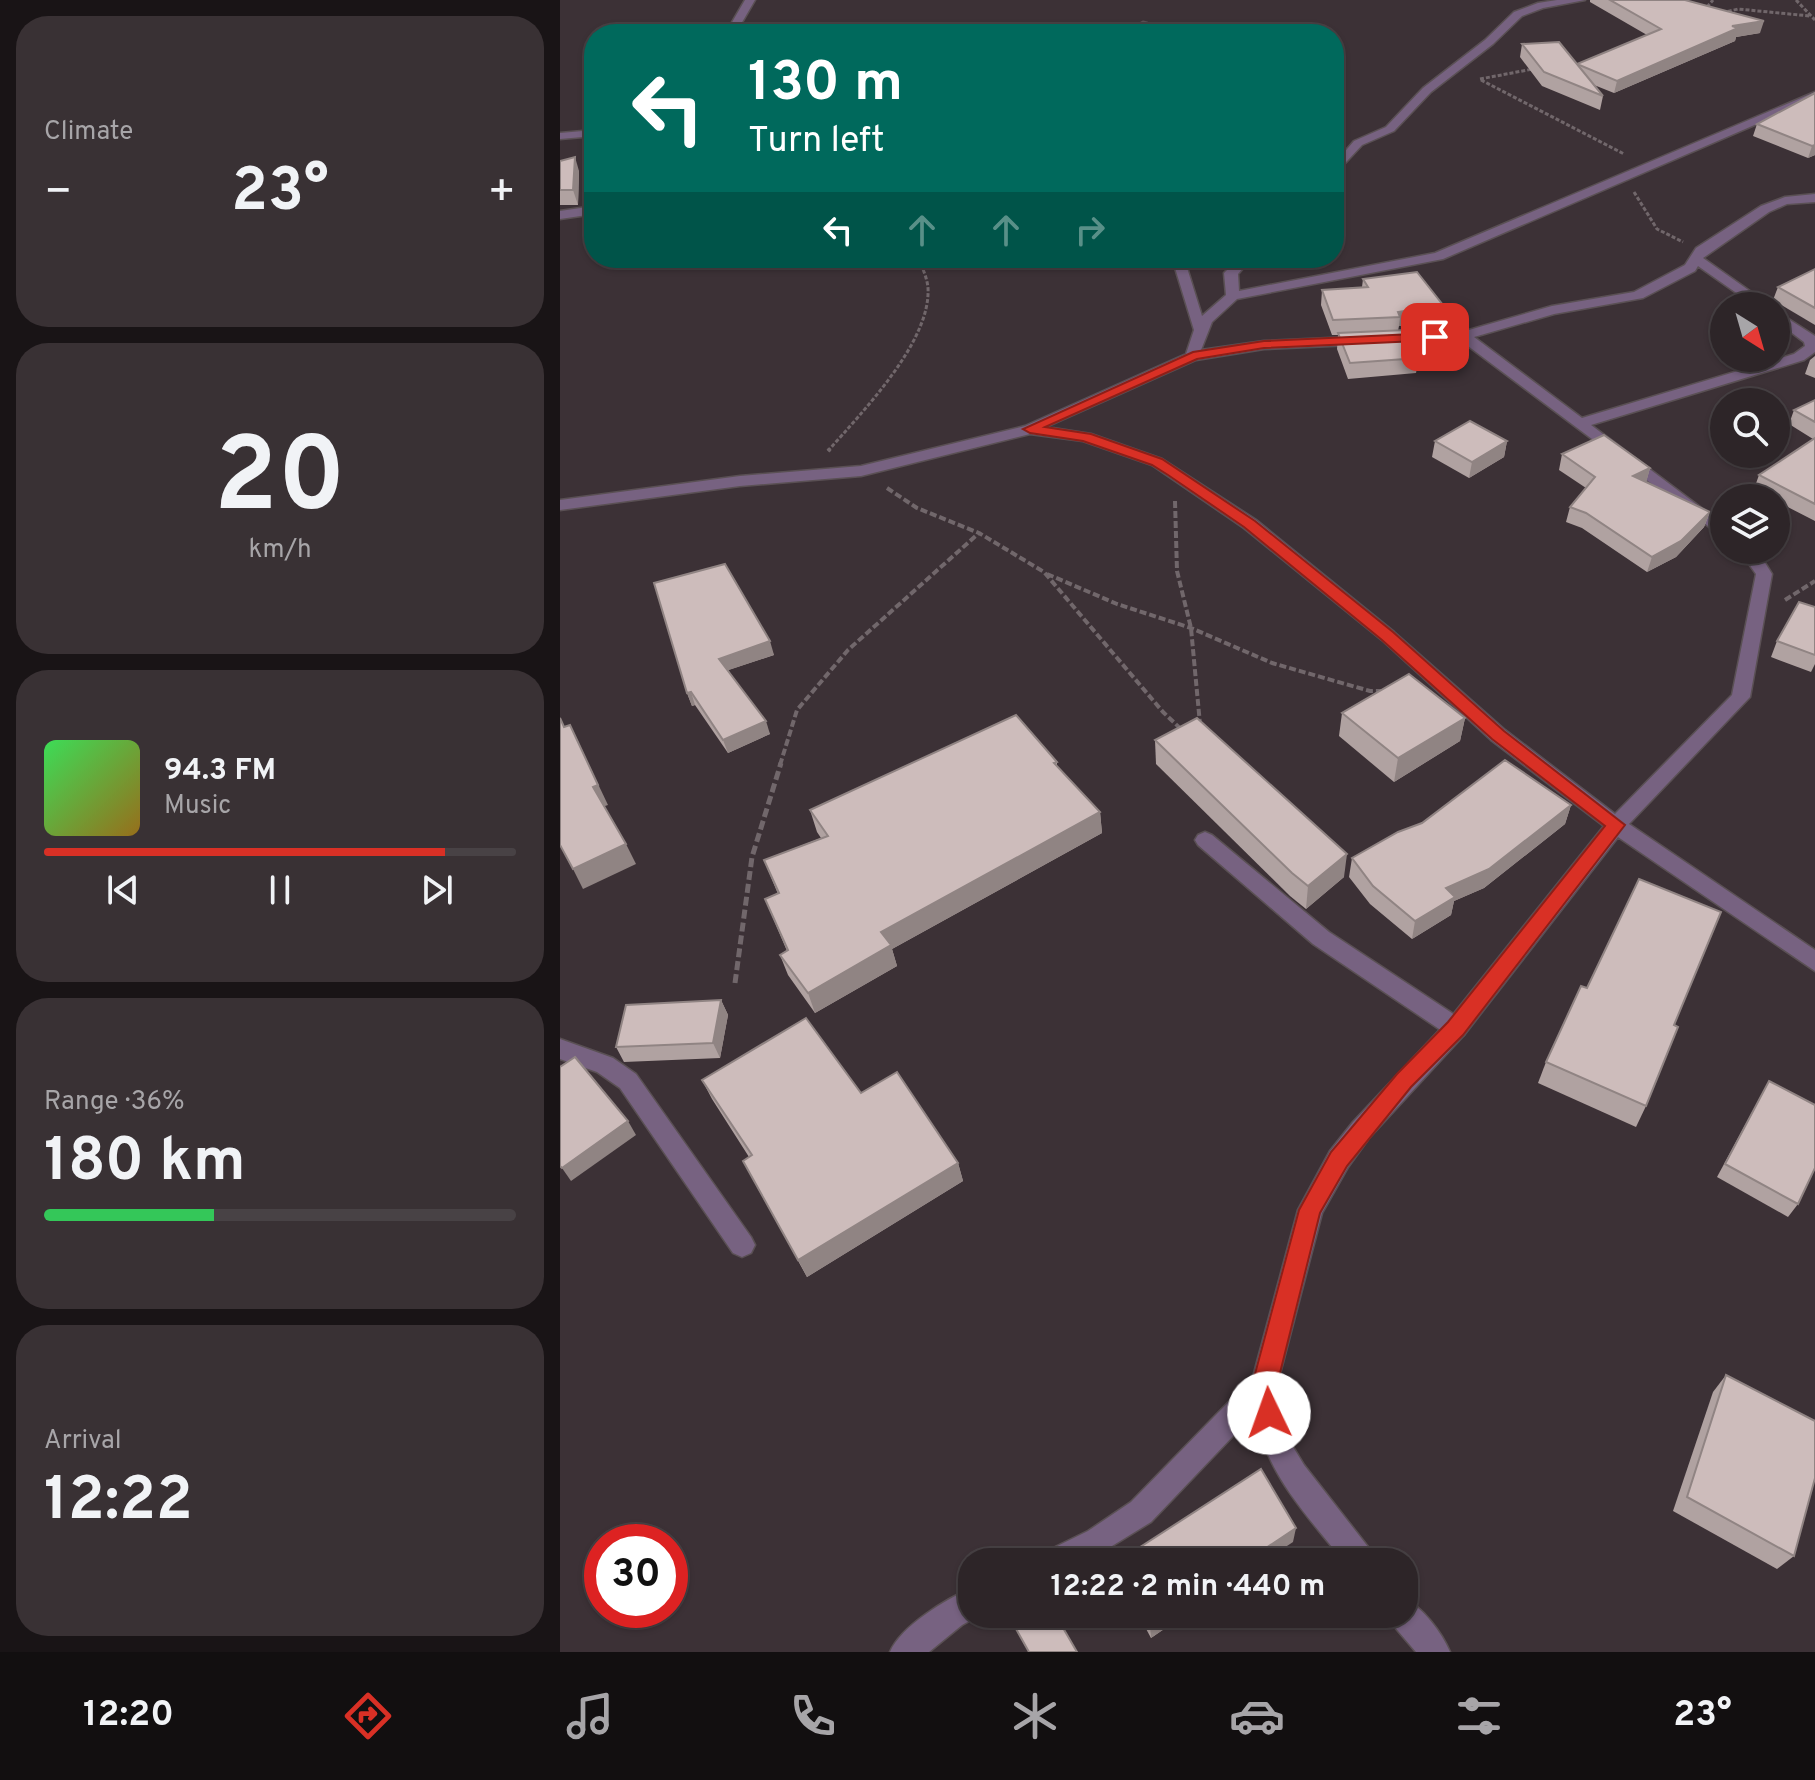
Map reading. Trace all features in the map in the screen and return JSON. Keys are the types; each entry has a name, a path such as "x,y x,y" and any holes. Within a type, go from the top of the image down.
{"street":[{"path":"736,24 750,0"},
{"path":"1344,159 1358,143 1390,129 1427,90 1458,68 1526,9 1580,0"},
{"path":"1199,327 1222,302 1233,296 1438,256 1647,164 1815,95"},
{"path":"560,136 584,134"},
{"path":"560,505 861,471 1030,429 1193,356 1264,345 1463,336 1552,310 1638,295 1662,285 1765,209 1785,201 1815,198"},
{"path":"560,215 584,211"},
{"path":"1700,256 1746,292"},
{"path":"1181,268 1199,327 1193,356"},
{"path":"1233,296 1231,273 1236,268"},
{"path":"1790,325 1811,340 1812,347 1790,360"},
{"path":"1463,336 1710,522"},
{"path":"1579,424 1753,372"},
{"path":"1030,429 1086,437 1157,462 1250,524 1388,636 1498,735 1616,825 1815,962"},
{"path":"1351,1548 1294,1475 1274,1442 1264,1385 1310,1210 1339,1159 1361,1130 1456,1028 1616,825 1741,697 1764,574 1759,564"},
{"path":"1205,840 1321,938 1456,1028"},
{"path":"560,1049 605,1065 628,1081 742,1245"},
{"path":"1082,1548 1141,1512 1264,1385"},
{"path":"905,1652 958,1610"},
{"path":"1415,1628 1435,1652"}],"path":[{"path":"1707,7 1713,0"},
{"path":"1796,0 1815,20"},
{"path":"1697,5 1725,11"},
{"path":"1717,15 1738,9 1810,16"},
{"path":"1458,68 1647,164"},
{"path":"1480,79 1535,68"},
{"path":"1613,179 1635,192 1657,229 1700,256"},
{"path":"806,475 894,368 921,327 928,287 921,268"},
{"path":"861,471 917,508 979,533 1044,572 1117,604 1191,628 1272,663 1370,691 1395,691"},
{"path":"1173,472 1177,571 1191,628 1200,734"},
{"path":"735,983 752,857 797,710 848,650 979,533"},
{"path":"1044,572 1163,712 1190,736"}],"building":[{"path":"1610,0 1685,0 1764,21 1732,26 1738,28 1617,81 1577,64 1661,29"},
{"path":"1559,42 1603,96 1544,72 1522,44"},
{"path":"1815,93 1815,145 1757,124"},
{"path":"575,157 573,190 560,190 560,161"},
{"path":"1815,269 1815,308 1790,292 1778,287"},
{"path":"1417,272 1443,305 1398,312 1400,317 1333,320 1322,290 1368,287 1363,279"},
{"path":"1406,330 1419,358 1350,363 1338,333"},
{"path":"1815,400 1815,422 1794,410"},
{"path":"1470,421 1507,441 1472,462 1435,441"},
{"path":"1604,435 1650,468 1633,476 1710,512 1681,541 1652,557 1586,513 1570,507 1595,477 1562,454"},
{"path":"1815,438 1815,504 1790,491 1790,484 1776,484 1759,475 1770,468 1790,468 1790,455"},
{"path":"725,564 770,641 719,659 766,721 723,740 691,692 687,693 654,583"},
{"path":"1799,602 1815,607 1815,655 1777,641"},
{"path":"1409,674 1465,718 1398,758 1342,713"},
{"path":"1016,715 1057,762 1054,763 1100,812 881,932 891,945 808,993 780,955 788,950 765,899 779,893 764,860 828,836 810,810"},
{"path":"560,718 564,727 570,725 598,785 593,787 626,844 573,869 560,845"},
{"path":"1197,718 1347,854 1308,886 1292,873 1155,740"},
{"path":"1505,760 1571,805 1489,869 1446,888 1455,897 1415,921 1373,886 1352,858 1398,832 1422,823"},
{"path":"1639,879 1721,912 1674,1025 1678,1027 1646,1106 1546,1062 1581,986 1587,988"},
{"path":"721,1000 713,1043 616,1047 626,1005"},
{"path":"806,1018 861,1093 897,1072 958,1163 798,1260 743,1161 752,1155 702,1080"},
{"path":"575,1057 628,1121 562,1168 560,1067"},
{"path":"1769,1081 1815,1105 1815,1168 1798,1204 1725,1164"},
{"path":"1726,1375 1815,1421 1815,1478 1794,1556 1687,1497"},
{"path":"1261,1469 1296,1528 1266,1548 1139,1548"},
{"path":"1016,1628 1063,1628 1077,1652 1029,1652"}],"route":[{"path":"1269,1413 1264,1385 1310,1210 1339,1159 1404,1080 1456,1028 1616,825 1498,735 1388,636 1250,524 1157,462 1086,437 1030,429 1193,356 1264,345 1435,337"}]}
